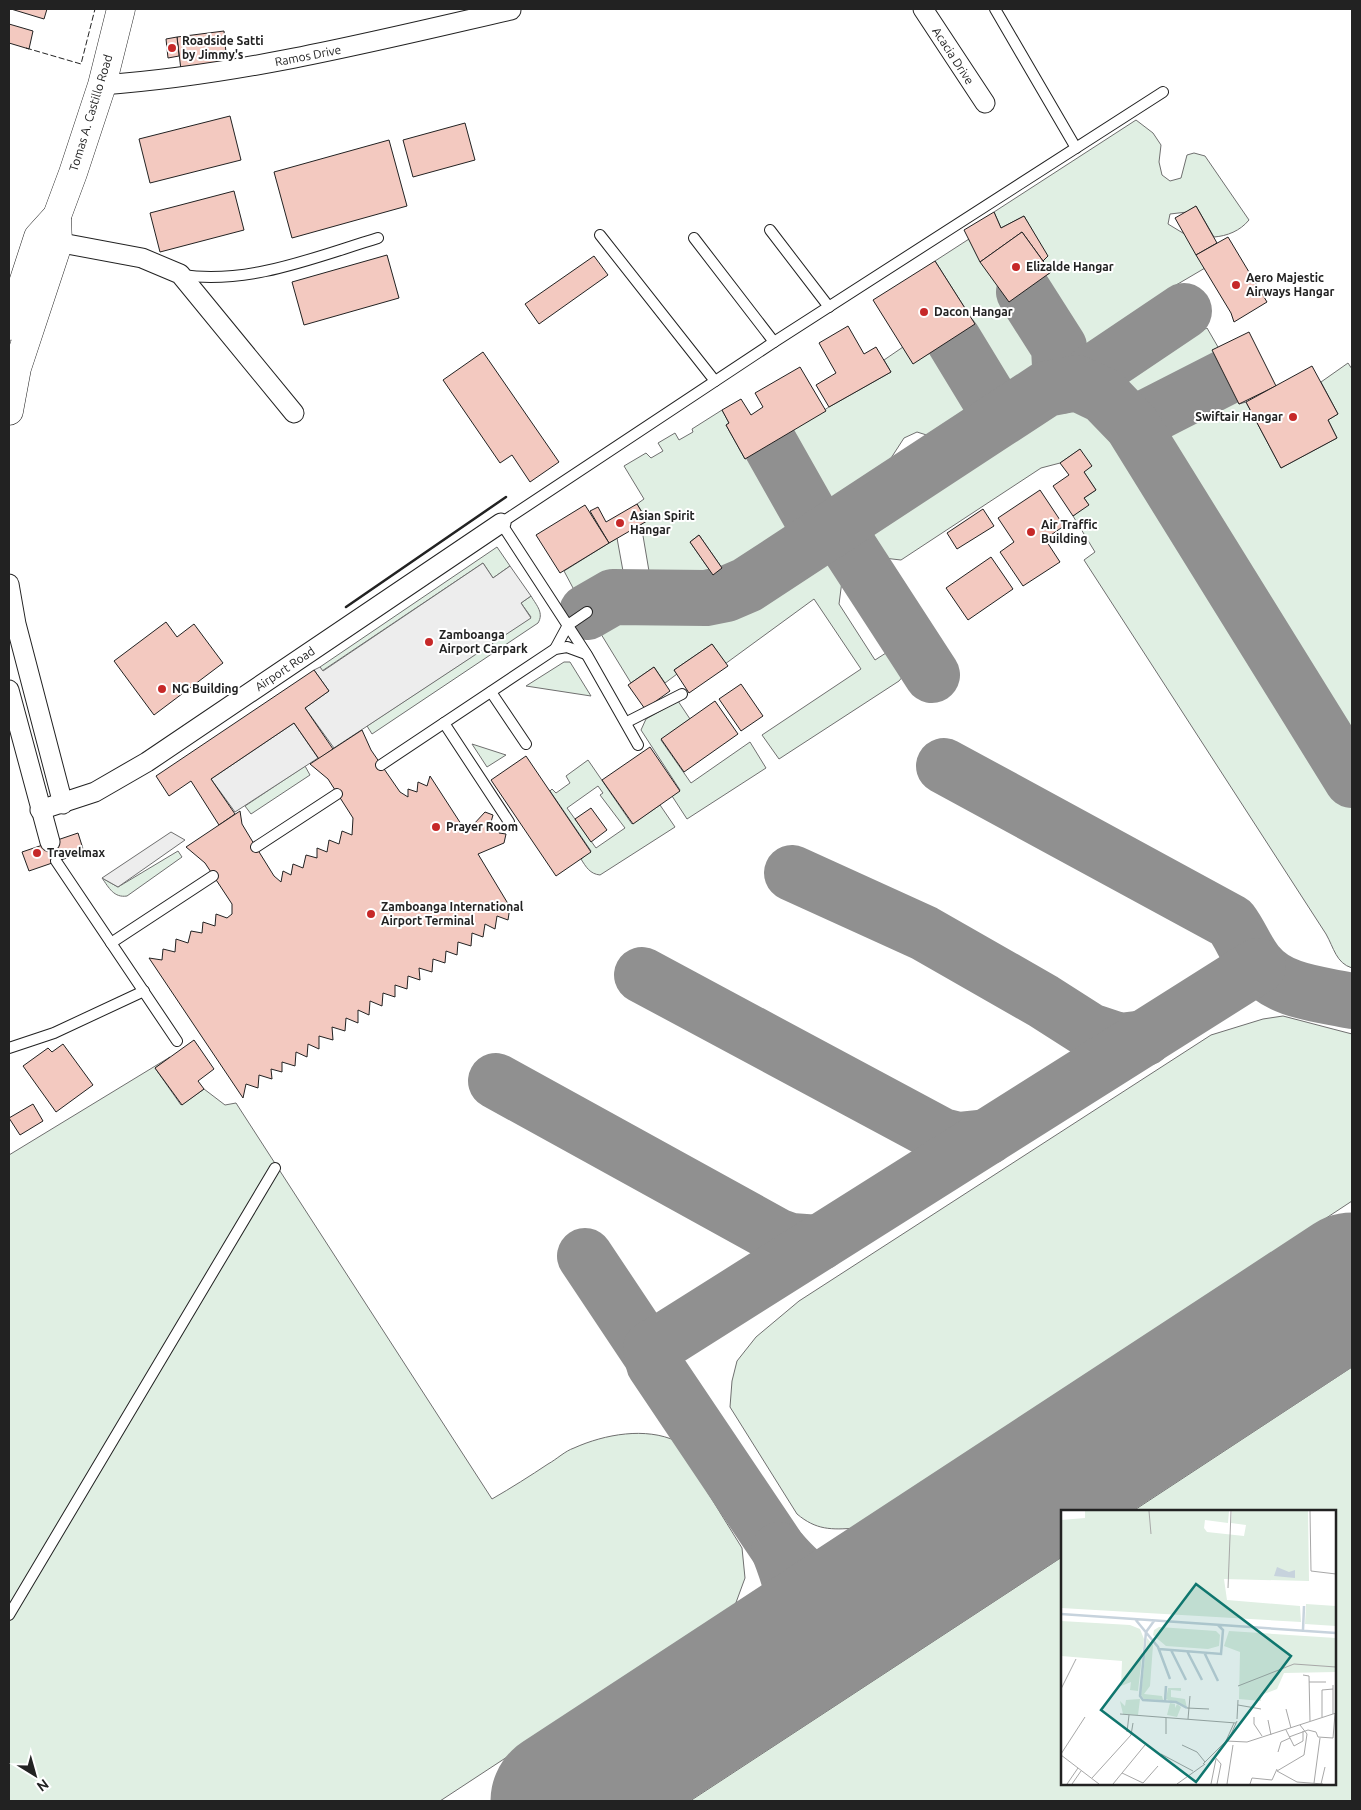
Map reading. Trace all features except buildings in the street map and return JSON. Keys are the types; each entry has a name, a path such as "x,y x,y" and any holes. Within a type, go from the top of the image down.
{"main road":[{"name":"Tomas A. Castillo Road","path":"9,326 57,216 102,85 121,9"},
{"name":"Tomas A. Castillo Road","path":"9,410 16,368 48,240"}],"street":[{"name":"Acacia Drive","path":"923,9 984,102"},
{"name":"Ramos Drive","path":"102,85 148,82 272,63 511,10"},
{"path":"48,240 142,258 180,274 294,413"},
{"name":"Airport Road","path":"40,810 63,804 94,792 148,762 501,523"},
{"path":"9,584 16,624 63,804"},
{"path":"9,690 50,842"}],"lane":[{"path":"995,9 1076,148"},
{"path":"638,745 627,722 587,655 501,523 774,342 1163,92"},
{"path":"770,230 830,307"},
{"path":"600,235 715,381"},
{"path":"180,274 198,277 265,273 378,238"},
{"path":"694,238 774,342"},
{"path":"556,649 568,625 587,612"},
{"path":"381,765 556,649 567,648 587,655"},
{"path":"491,692 526,744"},
{"path":"627,722 682,694"},
{"path":"444,723 509,822"},
{"path":"256,847 337,794"},
{"path":"56,861 177,1041"},
{"path":"111,943 213,876"},
{"path":"9,1048 54,1033 144,991"},
{"path":"9,1615 275,1168"}],"green space":[{"path":"1136,120 1153,133 1161,145 1159,162 1162,175 1170,181 1181,178 1187,155 1194,153 1205,156 1249,220 1233,232 1214,237 1196,206 1187,212 1170,214 1168,224 1201,244 1205,268 1171,288 1180,304 1080,370 1072,368 1068,346 1030,288 1051,272 1043,261 1047,256 1024,216 1001,228 994,212"},
{"path":"969,239 1009,302 1017,297 1037,324 1046,338 1051,353 1050,361 1039,378 1021,391 1012,394 1003,394 996,391 961,334 975,324 935,261"},
{"path":"1188,317 1197,333 1207,328 1218,347 1222,370 1162,401 1147,405 1133,400 1114,386 1094,379"},
{"path":"945,344 980,401 978,414 947,434 933,437 917,432 904,438 873,486 836,510 816,508 807,497 775,441 829,407 891,372 884,360 903,347 913,363"},
{"path":"1348,363 1352,369 1352,763 1159,450 1158,442 1161,431 1173,420 1232,389 1239,404 1246,402 1281,468 1337,438 1328,420 1338,414 1321,382"},
{"path":"1071,398 1095,409 1116,427 1352,801 1352,968 1342,963 1339,959 1326,934 1084,560 1095,552 1073,516 1088,504 1084,498 1096,490 1084,472 1079,450 1060,463 1041,468 901,560 866,556 861,547 858,534 865,521 1051,400"},
{"path":"722,410 729,423 726,425 745,459 765,447 797,503 799,511 795,531 786,542 739,573 729,573 722,568 699,535 690,542 713,575 711,585 696,589 664,588 656,584 650,577 641,524 647,520 637,504 644,499 624,466 646,453 651,458 663,451 658,443 675,433 679,440 693,432 692,429"},
{"path":"617,538 625,582 623,586 610,587 581,603 564,571"},
{"path":"497,547 510,566 493,578 483,563 322,671 320,667"},
{"path":"825,550 841,554 854,573 842,581 839,604 875,660 900,644 910,660 908,670 899,681 779,759 762,735 861,669 814,599 725,664 712,644 674,670 677,674 665,683 654,667 631,683 593,621 616,606 711,610 735,604 759,592 819,552"},
{"path":"531,596 540,613 538,623 372,734 367,726 531,617 521,603"},
{"path":"564,662 570,662 591,696 526,686"},
{"path":"678,701 690,719 661,740 691,783 750,742 766,768 687,819 672,796 680,790 641,730 646,719"},
{"path":"472,744 506,755 487,767"},
{"path":"588,760 632,824 660,805 675,827 600,875 591,872 581,859 591,851 550,791 552,789 556,793 570,783 566,776","holes":["598,786 603,793 600,795 625,828 596,848 567,808"]},
{"path":"305,766 310,775 251,814 245,806"},
{"path":"178,851 182,857 127,896 115,894 102,878 118,887"},
{"path":"1283,1016 1352,1034 1352,1201 856,1528 824,1528 811,1523 797,1514 730,1407 732,1381 737,1361 756,1337 799,1301 1211,1035 1263,1019"},
{"path":"170,1057 155,1068 181,1105 204,1089 225,1105 236,1103 492,1499 567,1451 586,1443 625,1434 652,1434 676,1441 742,1548 745,1578 734,1608 440,1801 9,1801 9,1155"},
{"path":"1352,1367 1352,1801 690,1801 1061,1558 1061,1785 1336,1785 1336,1510 1135,1510"}],"shaded area":[{"name":"Zamboanga Airport Carpark","path":"483,563 493,578 510,566 531,596 521,603 531,618 334,748 305,708 329,691 314,670 320,667 323,671"},
{"path":"294,723 318,758 235,812 211,779"},
{"path":"171,832 185,840 118,887 102,878"}],"taxiway":[{"path":"1024,292 1059,347 1061,386"},
{"path":"1077,383 1184,311"},
{"path":"953,339 1001,418"},
{"path":"1132,425 1226,377"},
{"path":"587,612 613,597 706,598 726,594 747,585 1046,389 1077,383 1104,396 1132,425 1352,780"},
{"path":"770,444 822,536"},
{"path":"836,527 932,675"},
{"path":"944,766 1231,922 1257,964 1277,981 1314,994 1352,1001"},
{"path":"792,873 924,933 1043,1001 1090,1031 1120,1041 1145,1038"},
{"path":"883,1590 850,1592 824,1588 802,1574 791,1563 779,1550 654,1364 651,1349 1258,966"},
{"path":"642,975 942,1136 958,1140 987,1137"},
{"path":"496,1081 777,1236 791,1241 819,1243"},
{"path":"585,1256 651,1355"},
{"path":"758,1672 782,1641 789,1628 792,1616 791,1587 779,1550"}],"runway":[{"path":"561,1801 1352,1283"}],"fence":[{"path":"26,48 81,64 95,9"}],"wall":[{"path":"346,607 506,497"}],"place":[{"name":"Roadside Satti by Jimmy's","path":"172,48"},
{"name":"Elizalde Hangar","path":"1016,267"},
{"name":"Aero Majestic Airways Hangar","path":"1236,285"},
{"name":"Dacon Hangar","path":"924,312"},
{"name":"Swiftair Hangar","path":"1293,417"},
{"name":"Asian Spirit Hangar","path":"620,523"},
{"name":"Air Traffic Building","path":"1031,532"},
{"name":"Zamboanga Airport Carpark","path":"429,642"},
{"name":"NG Building","path":"162,689"},
{"name":"Prayer Room","path":"436,827"},
{"name":"Travelmax","path":"37,853"},
{"name":"Zamboanga International Airport Terminal","path":"371,914"}]}
